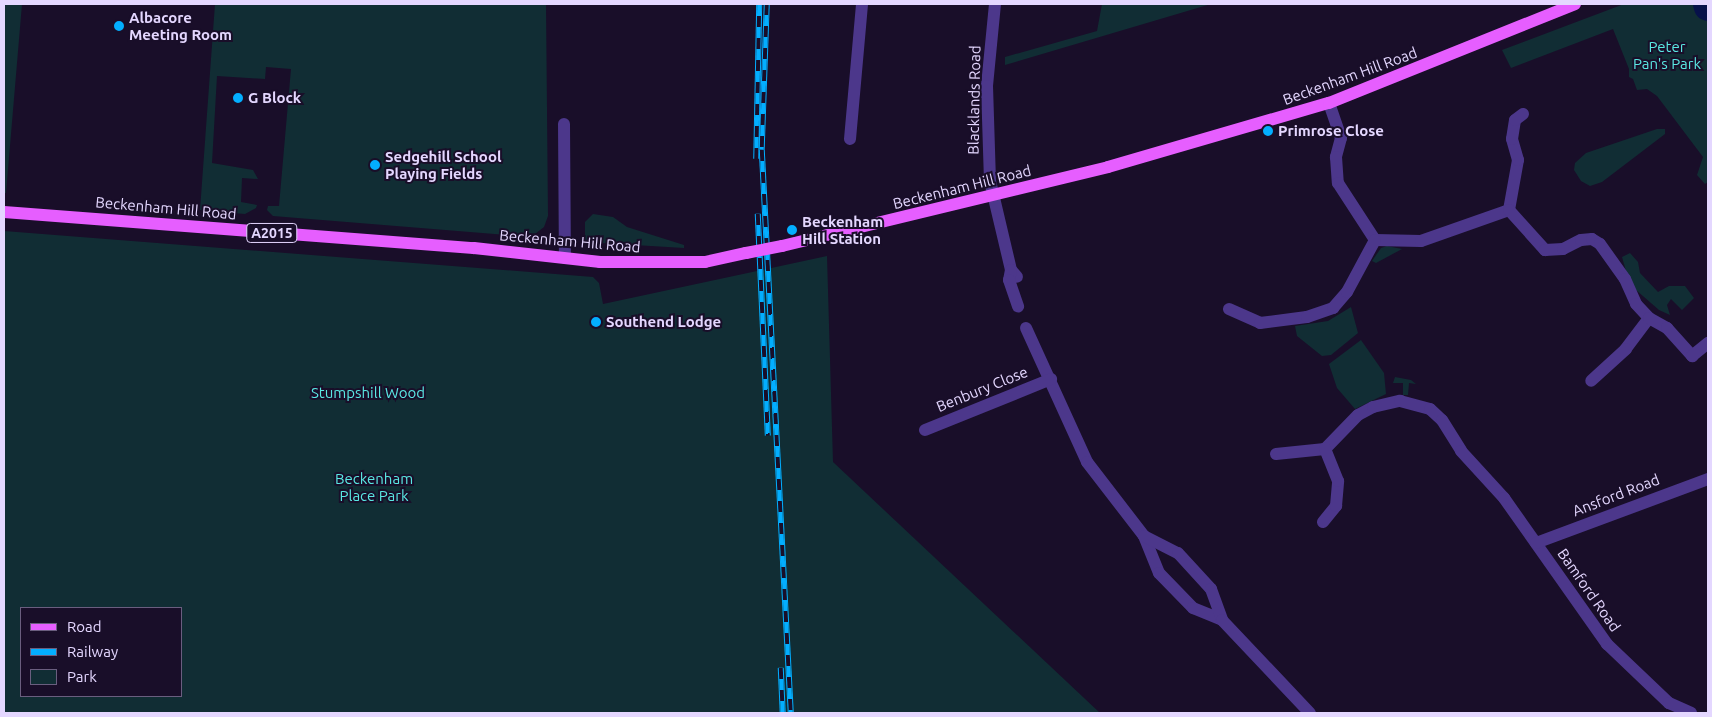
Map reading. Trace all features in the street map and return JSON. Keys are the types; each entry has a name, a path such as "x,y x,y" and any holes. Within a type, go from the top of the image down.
{"main road":[{"name":"Beckenham Hill Road","path":"4,212 474,248 565,258 670,264 705,262 782,246 994,196 1329,103 1575,4"}],"street":[{"path":"850,139 862,4"},
{"name":"Blacklands Road","path":"995,4 987,86 990,181 1014,273 1009,280 1018,306"},
{"path":"1329,103 1341,138 1336,157 1338,183 1375,240"},
{"path":"1509,210 1518,160 1512,139 1515,120 1522,114"},
{"path":"564,124 565,258"},
{"path":"1375,240 1422,241 1509,210"},
{"path":"1509,210 1545,250 1563,249 1581,240 1592,239 1600,244 1625,279 1636,304 1649,318 1667,328 1692,356 1708,343"},
{"path":"1229,309 1260,323 1307,317 1333,308 1347,292 1375,240"},
{"path":"1591,381 1626,349 1649,318"},
{"path":"1030,327 1034,341 1087,462 1144,536 1159,572 1193,608 1222,620"},
{"name":"Benbury Close","path":"925,430 1051,379"},
{"name":"Bamford Road","path":"1325,449 1358,414 1373,407 1400,401 1430,409 1442,420 1476,469 1504,498 1607,644 1669,703 1691,713"},
{"path":"1276,454 1325,449 1338,481 1336,506 1323,522"},
{"name":"Ansford Road","path":"1536,542 1708,479"},
{"path":"1144,536 1178,554 1211,589 1222,620 1310,713"}],"green space":[{"path":"4,4 22,4 6,193 4,193"},
{"name":"Sedgehill School Playing Fields","path":"215,4 546,4 548,216 544,227 531,237 273,216 267,210 268,206 279,206 291,69 266,67 265,79 217,76 212,163 253,170 258,179 242,178 241,202 257,205 256,208 245,214 200,210"},
{"path":"1102,4 1211,4 1005,65 1005,57 1097,31"},
{"name":"Peter Pan's Park","path":"1624,4 1708,4 1708,182 1705,184 1697,175 1703,157 1657,96 1647,89 1637,90 1633,79 1629,77 1629,69 1613,29 1511,68 1502,50"},
{"path":"1657,129 1665,129 1665,134 1602,182 1590,186 1581,181 1574,170 1575,163 1586,153"},
{"path":"593,214 613,217 627,227 684,245 684,248 585,242 585,222"},
{"name":"Beckenham Place Park","path":"4,231 593,277 599,283 603,304 827,256 833,462 1100,713 4,713"},
{"path":"1387,246 1402,249 1376,263 1372,261 1381,248"},
{"path":"1630,253 1638,262 1640,273 1658,292 1669,286 1685,286 1694,298 1682,310 1671,299 1667,305 1670,315 1659,310 1636,290 1626,271 1622,257"},
{"path":"1351,307 1358,333 1331,355 1322,356 1297,336 1295,326 1328,321"},
{"path":"1361,340 1384,373 1386,394 1355,409 1337,388 1329,364"},
{"path":"1395,377 1411,380 1416,384 1409,383 1408,395 1403,395 1403,383 1393,383"}],"railway":[{"path":"756,159 759,4"},
{"path":"767,4 762,150 791,713"},
{"path":"758,214 768,436"},
{"path":"781,668 783,713"}],"place":[{"name":"Albacore Meeting Room","path":"119,26"},
{"name":"G Block","path":"238,98"},
{"name":"Primrose Close","path":"1268,131"},
{"name":"Sedgehill School Playing Fields","path":"375,165"},
{"name":"Beckenham Hill Station","path":"792,230"},
{"name":"Southend Lodge","path":"596,322"}],"park label":[{"name":"Stumpshill Wood","path":"368,393"}]}
